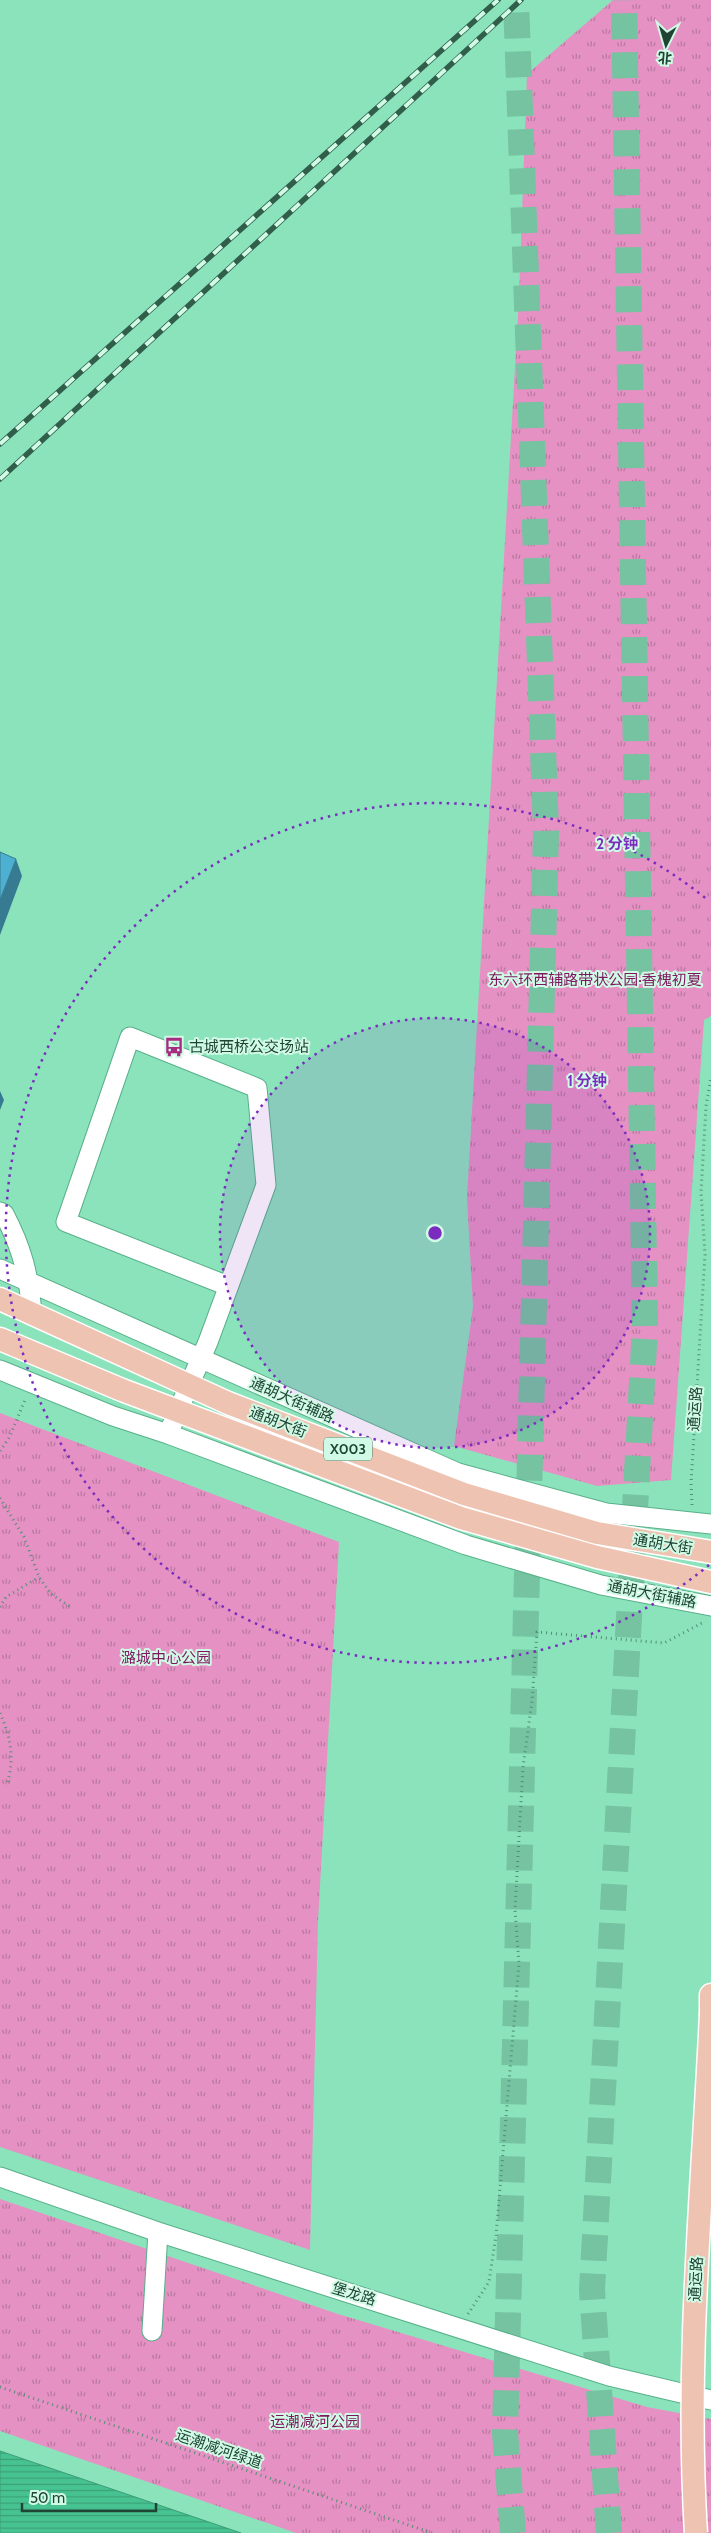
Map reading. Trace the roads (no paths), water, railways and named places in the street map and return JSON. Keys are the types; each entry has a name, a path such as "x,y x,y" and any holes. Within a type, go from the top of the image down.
{"main road":[{"name":"通胡大街","path":"0,1299 188,1386 464,1494 596,1533 711,1552"},
{"name":"通胡大街","path":"0,1339 178,1411 461,1518 597,1557 711,1582"},
{"name":"通运路","path":"696,2533 694,2497 694,2313 711,1995"}],"street":[{"path":"168,1434 201,1359 266,1185 257,1088 130,1037 66,1222 228,1286"},
{"path":"0,1212 4,1214 19,1243 30,1283 32,1314"},
{"name":"通胡大街辅路","path":"0,1269 458,1473 606,1513 702,1524"},
{"name":"通胡大街辅路","path":"0,1370 113,1416 168,1434 466,1546 707,1614"},
{"name":"堡龙路","path":"0,2177 158,2232 610,2376 711,2400"},
{"path":"152,2331 158,2232"}],"tunnel":[{"path":"513,2533 505,2433 546,831 516,0"},
{"path":"609,2533 592,2290 645,1327 624,0"}],"railway":[{"path":"0,444 498,0"},
{"path":"0,479 521,0"}],"place":[{"name":"古城西桥公交场站","path":"174,1047"}],"park label":[{"name":"东六环西辅路带状公园·香槐初夏","path":"595,980"},
{"name":"潞城中心公园","path":"166,1658"},
{"name":"运潮减河公园","path":"315,2422"}]}
